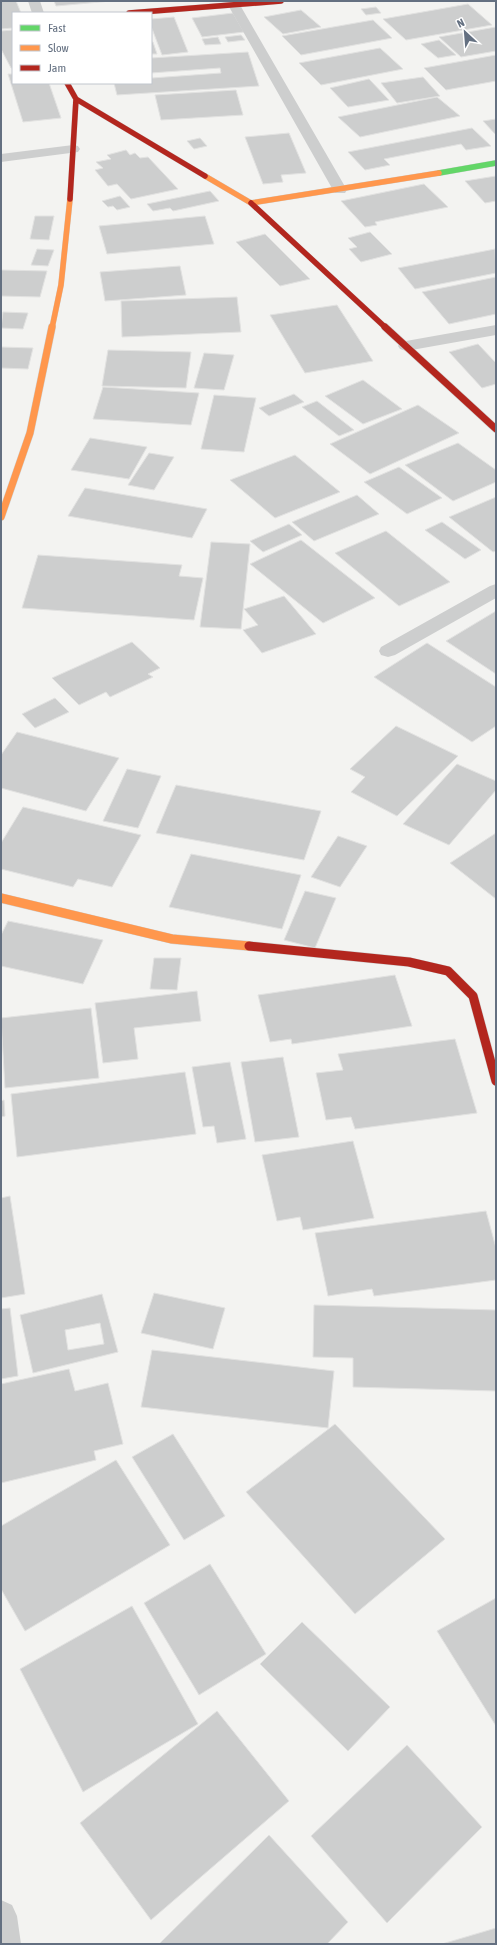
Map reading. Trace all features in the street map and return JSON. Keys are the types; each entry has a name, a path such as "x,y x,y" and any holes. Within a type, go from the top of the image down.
{"street":[{"path":"34,1 38,12"},
{"path":"142,12 280,1"},
{"path":"234,5 340,190"},
{"path":"68,84 76,99 251,203 496,429"},
{"path":"1,517 30,433 61,285 69,212 76,99"},
{"path":"1,158 73,149"},
{"path":"251,203 340,190 496,163"},
{"path":"406,346 496,330"},
{"path":"388,651 496,590"},
{"path":"1,898 172,939 409,962 448,971 473,996 496,1081"},
{"path":"1,1916 5,1944"}],"building":[{"path":"1,1 16,1 21,12 12,12 12,28 1,29"},
{"path":"54,1 111,1 56,6"},
{"path":"468,4 492,25 406,40 383,19"},
{"path":"376,7 381,13 366,15 361,9"},
{"path":"301,10 321,27 283,34 264,17"},
{"path":"233,13 244,32 202,37 192,18"},
{"path":"174,17 188,52 162,55 152,29 152,19"},
{"path":"373,20 392,38 301,55 282,36"},
{"path":"496,27 496,51 461,57 439,37"},
{"path":"12,30 12,68 1,49 1,31"},
{"path":"241,35 245,40 228,42 225,37"},
{"path":"218,37 221,44 205,45 202,39"},
{"path":"439,40 456,55 438,58 421,44"},
{"path":"152,42 153,42 157,54 152,54"},
{"path":"380,48 403,69 321,85 299,63"},
{"path":"248,52 259,86 117,95 114,84 152,84 152,78 221,73 220,68 152,73 152,58"},
{"path":"496,55 496,81 446,90 424,68"},
{"path":"8,74 12,74 12,84 49,84 61,118 23,122"},
{"path":"423,77 440,96 397,103 381,83"},
{"path":"369,79 389,100 348,107 330,88"},
{"path":"236,90 243,115 161,120 155,95"},
{"path":"437,97 460,116 360,137 338,117"},
{"path":"496,119 496,135 483,121"},
{"path":"472,128 491,146 466,150 461,144 384,159 390,165 365,170 348,152"},
{"path":"289,133 306,173 281,175 283,182 263,184 245,137"},
{"path":"200,138 207,146 194,149 187,141"},
{"path":"126,150 130,155 135,153 140,158 148,157 178,189 131,199 117,184 108,186 95,170 103,168 96,162 111,159 107,155"},
{"path":"496,176 496,201 485,203 465,181"},
{"path":"424,184 448,207 375,222 377,225 365,227 341,201"},
{"path":"210,191 219,201 173,211 170,208 153,211 147,204"},
{"path":"120,196 130,207 117,210 113,206 108,207 102,201"},
{"path":"35,216 54,216 49,240 30,239"},
{"path":"205,216 214,244 107,254 99,226"},
{"path":"370,232 392,254 361,262 349,249 357,247 348,238"},
{"path":"265,234 310,279 280,286 236,242"},
{"path":"37,249 54,250 48,266 31,265"},
{"path":"495,249 496,273 415,289 398,268"},
{"path":"180,266 186,295 105,301 100,272"},
{"path":"1,270 47,271 40,297 1,296"},
{"path":"496,277 496,314 449,324 422,292"},
{"path":"237,297 241,332 122,337 121,301"},
{"path":"337,305 373,361 305,373 270,315"},
{"path":"3,312 28,313 23,329 1,328"},
{"path":"478,344 496,363 496,384 482,388 449,352"},
{"path":"1,347 33,348 28,369 1,368"},
{"path":"108,350 191,352 186,388 102,386"},
{"path":"204,353 234,355 224,390 194,388"},
{"path":"363,380 402,409 363,424 325,396"},
{"path":"103,387 199,393 191,425 93,419"},
{"path":"294,394 304,402 269,416 259,408"},
{"path":"214,395 256,398 244,452 201,449"},
{"path":"317,401 354,430 339,436 302,407"},
{"path":"418,405 459,433 370,474 330,444"},
{"path":"90,438 147,447 129,479 71,470"},
{"path":"458,443 496,470 496,482 453,501 405,465"},
{"path":"149,453 174,457 154,490 128,485"},
{"path":"295,455 340,492 275,518 230,480"},
{"path":"399,467 442,498 407,514 364,482"},
{"path":"85,488 207,509 192,538 68,516"},
{"path":"357,495 379,514 314,541 292,522"},
{"path":"496,497 496,551 493,552 449,517"},
{"path":"442,522 481,550 465,559 425,530"},
{"path":"289,524 302,535 263,552 250,541"},
{"path":"386,531 450,582 399,606 335,553"},
{"path":"301,540 375,598 323,623 250,564"},
{"path":"211,542 250,544 241,629 200,627"},
{"path":"38,555 182,565 179,576 203,578 194,620 22,608"},
{"path":"284,596 316,634 262,653 243,630 258,625 244,609"},
{"path":"496,611 496,674 446,641"},
{"path":"132,642 160,668 148,674 153,677 110,697 106,692 79,705 52,678"},
{"path":"427,643 496,687 496,726 472,742 374,677"},
{"path":"55,698 69,712 35,728 22,714"},
{"path":"396,726 458,756 397,816 351,792 365,777 350,769"},
{"path":"17,732 119,758 86,811 1,788 1,755"},
{"path":"457,764 496,781 496,790 449,845 403,824"},
{"path":"127,769 161,776 138,828 103,821"},
{"path":"176,785 321,811 304,860 156,833"},
{"path":"23,807 141,835 112,887 78,879 73,887 1,869 1,843"},
{"path":"496,833 496,899 450,863"},
{"path":"338,836 367,846 340,887 311,877"},
{"path":"191,854 301,875 282,929 169,907"},
{"path":"305,891 336,898 315,948 284,940"},
{"path":"8,921 103,940 83,984 1,966 1,935"},
{"path":"154,958 181,958 177,990 150,989"},
{"path":"395,975 412,1026 292,1044 291,1039 270,1042 258,995"},
{"path":"197,991 201,1021 134,1028 138,1059 103,1063 95,1003"},
{"path":"91,1008 99,1078 5,1088 1,1018"},
{"path":"455,1039 477,1113 355,1129 351,1117 326,1120 316,1073 343,1070 338,1054"},
{"path":"283,1057 299,1137 255,1142 241,1062"},
{"path":"230,1062 246,1139 217,1143 214,1126 203,1127 192,1067"},
{"path":"185,1072 196,1134 17,1157 11,1094"},
{"path":"4,1100 5,1116 1,1117 1,1101"},
{"path":"353,1141 374,1218 303,1230 300,1217 277,1221 262,1155"},
{"path":"10,1196 25,1294 1,1298 1,1198"},
{"path":"486,1211 496,1248 496,1280 374,1296 372,1289 328,1296 315,1233"},
{"path":"154,1293 225,1308 213,1349 141,1333"},
{"path":"102,1294 118,1352 33,1373 20,1315","holes":["100,1323 104,1344 68,1350 65,1330"]},
{"path":"314,1305 496,1310 496,1391 353,1387 353,1358 313,1357"},
{"path":"10,1308 18,1376 1,1379 1,1309"},
{"path":"152,1350 334,1371 328,1428 141,1407"},
{"path":"69,1369 75,1391 108,1383 123,1444 94,1451 96,1460 1,1483 1,1384"},
{"path":"335,1424 445,1539 355,1614 246,1492"},
{"path":"173,1434 225,1516 184,1540 132,1457"},
{"path":"116,1460 170,1545 25,1631 1,1589 1,1526"},
{"path":"210,1564 266,1654 199,1695 144,1603"},
{"path":"496,1598 496,1726 437,1631"},
{"path":"132,1606 198,1724 83,1792 20,1669"},
{"path":"302,1622 390,1707 348,1751 260,1664"},
{"path":"217,1711 289,1801 151,1920 80,1823"},
{"path":"407,1745 482,1827 387,1923 311,1836"},
{"path":"269,1835 348,1922 327,1944 159,1944"},
{"path":"496,1928 496,1944 442,1944"}],"traffic: fast":[{"path":"439,173 496,163"}],"traffic: slow":[{"path":"205,176 251,203 439,173"},
{"path":"1,517 30,433 61,285 70,199"},
{"path":"1,898 172,939 249,946"}],"traffic: jam":[{"path":"142,12 281,1"},
{"path":"68,84 76,99 205,176"},
{"path":"70,199 76,99"},
{"path":"251,203 496,429"},
{"path":"249,946 409,962 448,971 473,996 496,1081"}]}
